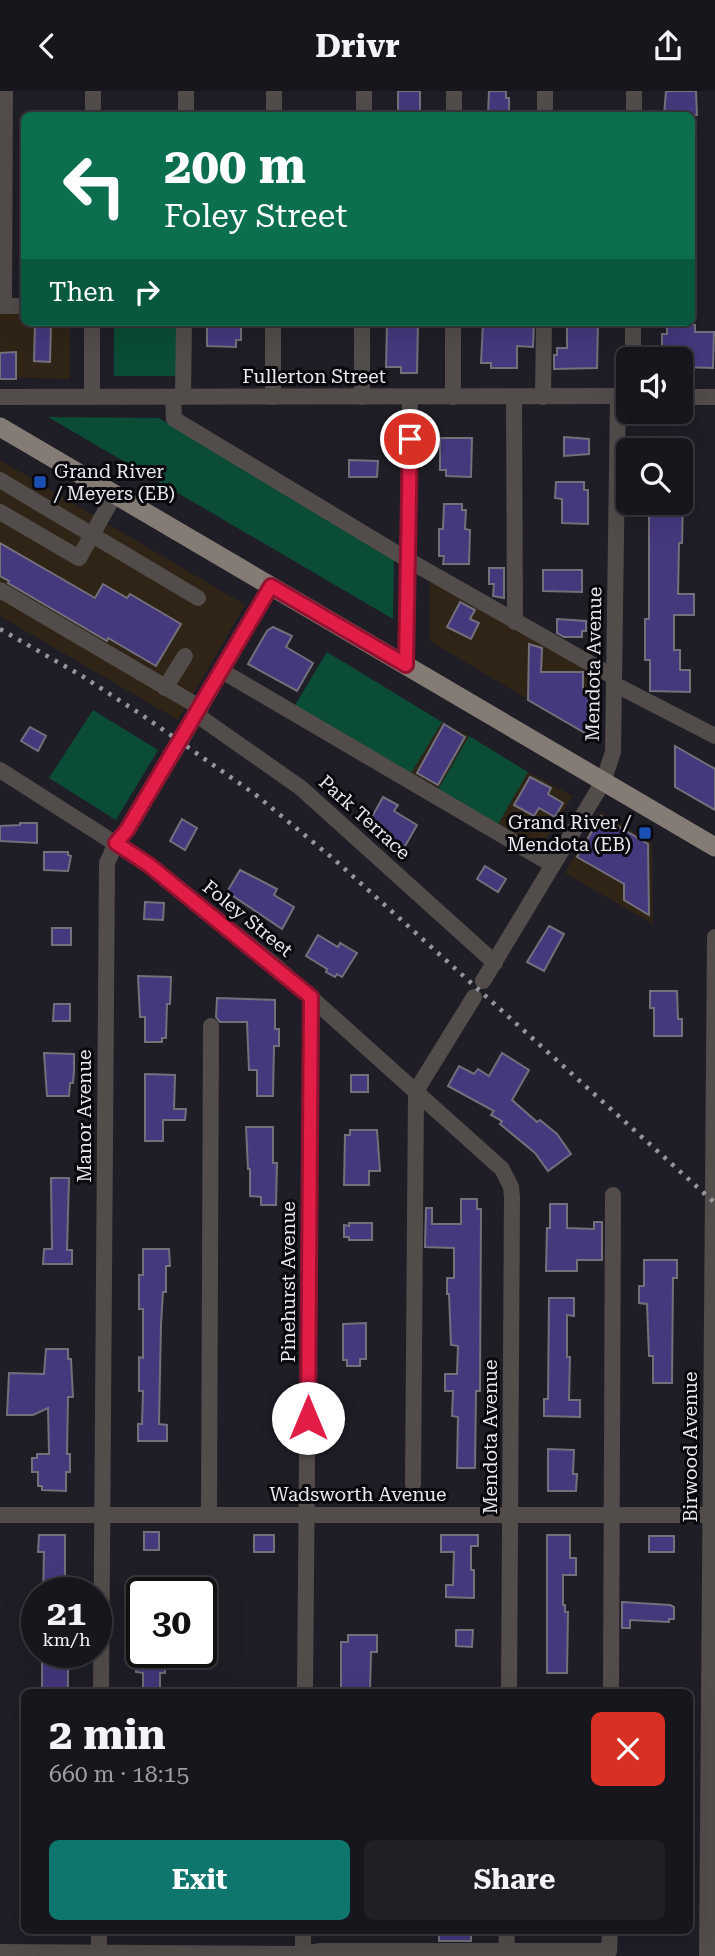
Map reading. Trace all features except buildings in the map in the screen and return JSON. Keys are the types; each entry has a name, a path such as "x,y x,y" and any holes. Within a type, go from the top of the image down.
{"main road":[{"path":"0,427 715,847"}],"street":[{"path":"5,91 2,306 21,306"},
{"path":"93,91 93,112"},
{"path":"186,91 186,112"},
{"path":"274,91 274,112"},
{"path":"364,91 364,112"},
{"path":"454,91 454,112"},
{"path":"545,91 545,112"},
{"path":"634,91 634,112"},
{"path":"92,326 92,397"},
{"path":"184,326 174,419 408,560 715,736"},
{"path":"273,326 273,397"},
{"path":"362,326 362,397"},
{"path":"453,326 453,397"},
{"path":"543,397 544,326"},
{"path":"633,326 633,347"},
{"name":"Fullerton Street","path":"0,397 616,396"},
{"path":"406,665 410,397"},
{"path":"514,397 516,622"},
{"path":"693,397 715,397"},
{"name":"Mendota Avenue","path":"483,981 603,782 613,752 622,424"},
{"path":"0,480 198,598"},
{"path":"0,512 79,558 115,494"},
{"name":"Manor Avenue","path":"101,1689 107,863 116,843 127,830 199,712 271,586"},
{"name":"Park Terrace","path":"0,590 165,688 301,788 495,963"},
{"path":"165,688 185,656"},
{"path":"222,671 554,865"},
{"name":"Foley Street","path":"0,771 149,865 311,997 502,1169 510,1182"},
{"name":"Birwood Avenue","path":"710,1952 715,937"},
{"name":"Pinehurst Avenue","path":"305,1689 311,997"},
{"path":"413,1484 416,1091 474,997"},
{"path":"209,1514 211,1026"},
{"name":"Mendota Avenue","path":"509,1689 510,1182"},
{"path":"611,1689 613,1195"},
{"name":"Wadsworth Avenue","path":"0,1515 713,1515"},
{"path":"99,1934 99,1954"},
{"path":"303,1934 303,1955"},
{"path":"506,1954 507,1934"},
{"path":"0,1952 303,1955 321,1951 506,1954 609,1951 610,1934"}],"shaded area":[{"path":"0,312 21,312 21,326 70,326 70,379 0,377"},
{"path":"0,460 245,605 178,720 0,616"},
{"path":"430,578 598,677 597,740 430,641"},
{"path":"442,722 469,736 437,791 410,775"},
{"path":"528,772 572,796 540,850 497,826"},
{"path":"601,812 652,843 653,924 565,873"}],"green space":[{"path":"114,326 178,326 178,376 114,376"},
{"path":"48,417 159,418 394,560 393,619"},
{"path":"327,652 442,722 410,775 295,705"},
{"path":"93,710 158,750 116,820 49,778"},
{"path":"469,736 528,772 497,826 437,791"}],"railway":[{"path":"0,629 82,676 256,795 336,861 715,1203"}],"place":[{"name":"Grand River / Meyers (EB)","path":"40,482"},
{"name":"Grand River / Mendota (EB)","path":"645,833"}],"route":[{"path":"308,1418 311,997 149,865 116,843 127,830 189,728 271,586 406,665 410,439"}]}
